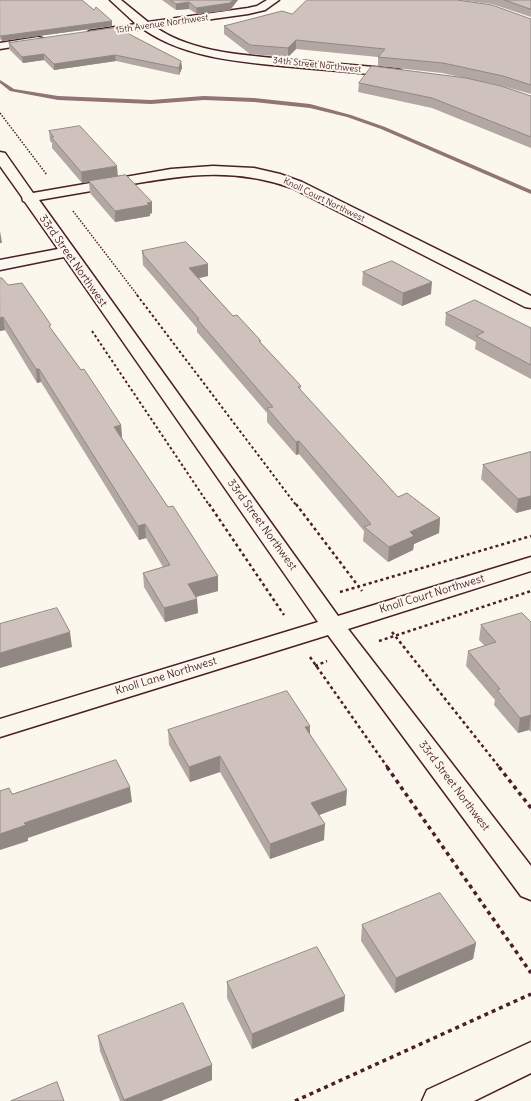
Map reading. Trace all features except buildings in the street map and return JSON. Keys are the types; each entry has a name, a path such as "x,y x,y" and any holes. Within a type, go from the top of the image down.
{"street":[{"name":"34th Street Northwest","path":"115,0 146,26 160,35 180,44 221,55 410,74"},
{"name":"15th Avenue Northwest","path":"84,34 248,11 261,8 274,0"},
{"path":"0,46 46,39"},
{"name":"33rd Street Northwest","path":"0,156 28,198 332,624 531,888"},
{"name":"Knoll Court Northwest","path":"28,198 191,171 214,169 263,174 276,177 297,186 531,303"},
{"path":"0,265 67,252"},
{"name":"Knoll Court Northwest","path":"332,624 531,564"},
{"name":"Knoll Lane Northwest","path":"0,728 332,624"},
{"path":"439,1101 531,1057"}],"path":[{"path":"0,113 50,178"},
{"path":"70,207 358,587 531,536"},
{"path":"90,328 280,608"},
{"path":"531,591 394,636 531,808"},
{"path":"315,666 531,972"},
{"path":"295,1101 531,994"}],"waterway":[{"path":"0,81 12,90 58,98 151,102 204,98 254,100 310,106 349,116 383,128 531,192"}]}
